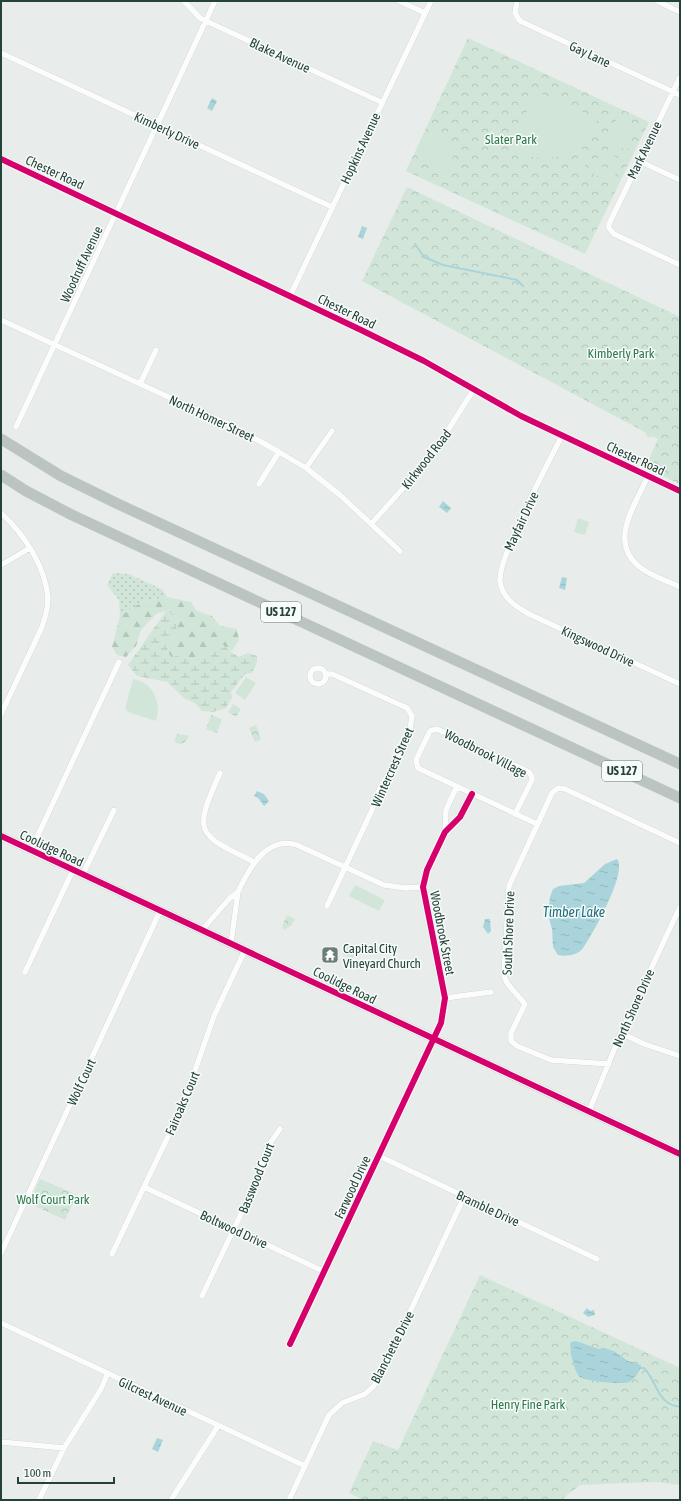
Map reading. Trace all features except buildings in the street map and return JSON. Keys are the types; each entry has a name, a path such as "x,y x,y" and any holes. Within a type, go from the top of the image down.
{"highway":[{"name":"US 127","path":"1,439 61,476 118,504 680,764"},
{"name":"US 127","path":"1,475 26,491 72,515 680,798"}],"street":[{"name":"Blake Avenue","path":"184,1 200,18 382,102"},
{"name":"Woodruff Avenue","path":"16,427 216,1"},
{"path":"399,1 425,13"},
{"name":"Hopkins Avenue","path":"290,296 431,1"},
{"name":"Gay Lane","path":"518,1 515,13 520,21 680,95"},
{"path":"657,1 680,12"},
{"name":"Kimberly Drive","path":"1,53 332,207"},
{"name":"Mark Avenue","path":"680,77 609,224 609,228 614,234 680,265"},
{"name":"Chester Road","path":"1,159 117,213 424,361 474,390 562,436 680,491"},
{"path":"639,161 680,180"},
{"name":"North Homer Street","path":"1,320 243,432 279,452 306,468 372,523 400,551"},
{"path":"140,384 156,350"},
{"name":"Kirkwood Road","path":"372,523 431,457 474,390"},
{"path":"306,468 332,431"},
{"name":"Mayfair Drive","path":"516,606 503,591 500,574 503,563 562,436"},
{"path":"259,484 279,452"},
{"path":"648,476 626,524 624,541 627,552 634,562 642,569 680,587"},
{"path":"1,513 20,534 30,548 45,584 48,607 40,632 1,714"},
{"path":"1,565 30,548"},
{"name":"Kingswood Drive","path":"516,606 680,684"},
{"path":"31,850 119,662"},
{"name":"Wintercrest Street","path":"326,674 332,674 407,708 412,716 410,730 394,765 380,788 372,810 327,906"},
{"name":"Woodbrook Village","path":"457,786 416,766 416,760 430,731 437,729 529,772 532,780 515,814"},
{"path":"220,773 205,805 203,815 204,828 212,841 254,862"},
{"path":"445,832 444,816 457,786 537,824"},
{"name":"South Shore Drive","path":"608,1064 551,1060 517,1046 512,1041 511,1033 524,1004 507,983 504,976 508,892 510,880 552,793 560,788 680,843"},
{"name":"Woodbrook Street","path":"433,1040 443,1017 445,998 423,887 426,870 445,832 457,822 472,794"},
{"path":"83,874 114,810"},
{"path":"444,816 449,822 457,822"},
{"name":"Coolidge Road","path":"1,836 231,943 433,1040 680,1154"},
{"path":"231,943 238,892 254,862 272,848 291,843 384,885 406,888 423,887"},
{"path":"25,972 73,870"},
{"path":"202,930 233,894 238,892"},
{"name":"North Shore Drive","path":"589,1111 621,1033 680,907"},
{"name":"Wolf Court","path":"1,1253 160,910"},
{"name":"Fairoaks Court","path":"112,1254 189,1090 214,1016 245,950"},
{"path":"445,998 491,992"},
{"path":"621,1033 644,1044 680,1056"},
{"name":"Farwood Drive","path":"290,1344 433,1040"},
{"name":"Basswood Court","path":"202,1296 254,1186 268,1146 280,1129"},
{"name":"Bramble Drive","path":"378,1156 597,1259"},
{"name":"Boltwood Drive","path":"144,1187 324,1272"},
{"name":"Blanchette Drive","path":"289,1500 332,1412 342,1403 365,1394 378,1380 464,1197"},
{"name":"Gilcrest Avenue","path":"1,1323 305,1466"},
{"path":"39,1500 64,1448 101,1389 107,1374"},
{"path":"171,1500 218,1426"},
{"path":"1,1442 64,1448"}],"green space":[{"name":"Slater Park","path":"468,38 649,122 585,254 406,171"},
{"path":"538,92 598,119 589,133 579,144 559,156 547,158 535,157 521,154 506,147"},
{"path":"617,119 637,128 633,138 612,128"},
{"path":"611,131 631,141 627,150 606,140"},
{"path":"427,134 457,147 447,170 417,157"},
{"path":"582,149 591,153 581,174 572,170"},
{"path":"601,150 622,160 617,170 597,160"},
{"path":"595,163 616,173 611,182 591,173"},
{"name":"Kimberly Park","path":"407,187 680,317 680,484 645,468 658,439 362,281"},
{"path":"648,429 652,429 654,433 652,437 648,437 646,435 646,431"},
{"path":"578,518 589,522 585,535 574,532"},
{"path":"113,573 129,574 163,590 167,597 142,602 120,616 119,600 107,585"},
{"path":"167,597 191,602 197,611 212,616 220,626 237,629 239,640 232,651 223,645 212,653 191,660 182,655 171,657 167,650 176,634 178,616 166,611 156,614 141,630 136,646 126,657 117,655 112,647 120,616 142,602"},
{"path":"166,611 178,616 176,634 167,650 171,657 182,655 191,660 212,653 223,645 238,657 248,653 257,656 257,662 252,673 245,674 231,692 232,697 226,708 213,712 202,711 195,703 185,699 167,682 137,676 128,665"},
{"path":"246,677 256,683 245,700 235,693"},
{"path":"133,679 146,684 154,694 158,707 156,721 128,712 125,708"},
{"path":"233,704 241,709 236,717 228,712"},
{"path":"211,715 222,719 217,733 206,729"},
{"path":"256,725 261,739 255,742 249,728"},
{"path":"177,734 187,735 189,737 184,743 180,744 174,742"},
{"path":"355,885 385,900 379,911 349,896"},
{"path":"287,915 295,919 291,926 284,930 282,926"},
{"path":"348,944 357,949 353,958 343,954"},
{"name":"Wolf Court Park","path":"40,1179 77,1195 65,1220 29,1203"},
{"name":"Henry Fine Park","path":"480,1275 680,1368 680,1485 655,1482 580,1485 561,1500 363,1500 349,1493 373,1441 398,1450"}],"water":[{"path":"212,98 217,101 212,111 207,108"},
{"path":"362,226 367,228 363,239 358,237"},
{"path":"443,501 451,508 447,513 439,507"},
{"path":"562,577 567,578 565,590 559,588"},
{"path":"257,791 264,794 269,801 264,806 258,798 254,796"},
{"name":"Timber Lake","path":"617,859 619,866 618,877 608,904 583,948 575,954 568,956 558,955 553,947 552,929 548,915 550,897 553,889 559,886 584,883 605,864"},
{"path":"485,919 490,919 491,931 488,934 483,927"},
{"path":"587,1308 590,1311 594,1310 595,1315 588,1317 583,1313"},
{"path":"576,1341 599,1349 603,1348 614,1351 628,1361 641,1365 641,1368 633,1380 625,1383 588,1380 580,1377 576,1371 571,1355 571,1342"},
{"path":"157,1438 163,1440 158,1452 152,1449"}],"waterway":[{"path":"415,244 424,257 443,265 517,280 523,286"},
{"path":"641,1368 644,1368 649,1374 658,1392 666,1402 680,1407"}],"cycle path":[{"path":"1,159 361,330 424,361 521,416 680,491"},
{"path":"290,1344 441,1023 445,998 423,887 427,870 445,832 460,817 472,794"},
{"path":"1,836 680,1154"}],"place":[{"name":"Capital City Vineyard Church","path":"330,955"}]}
